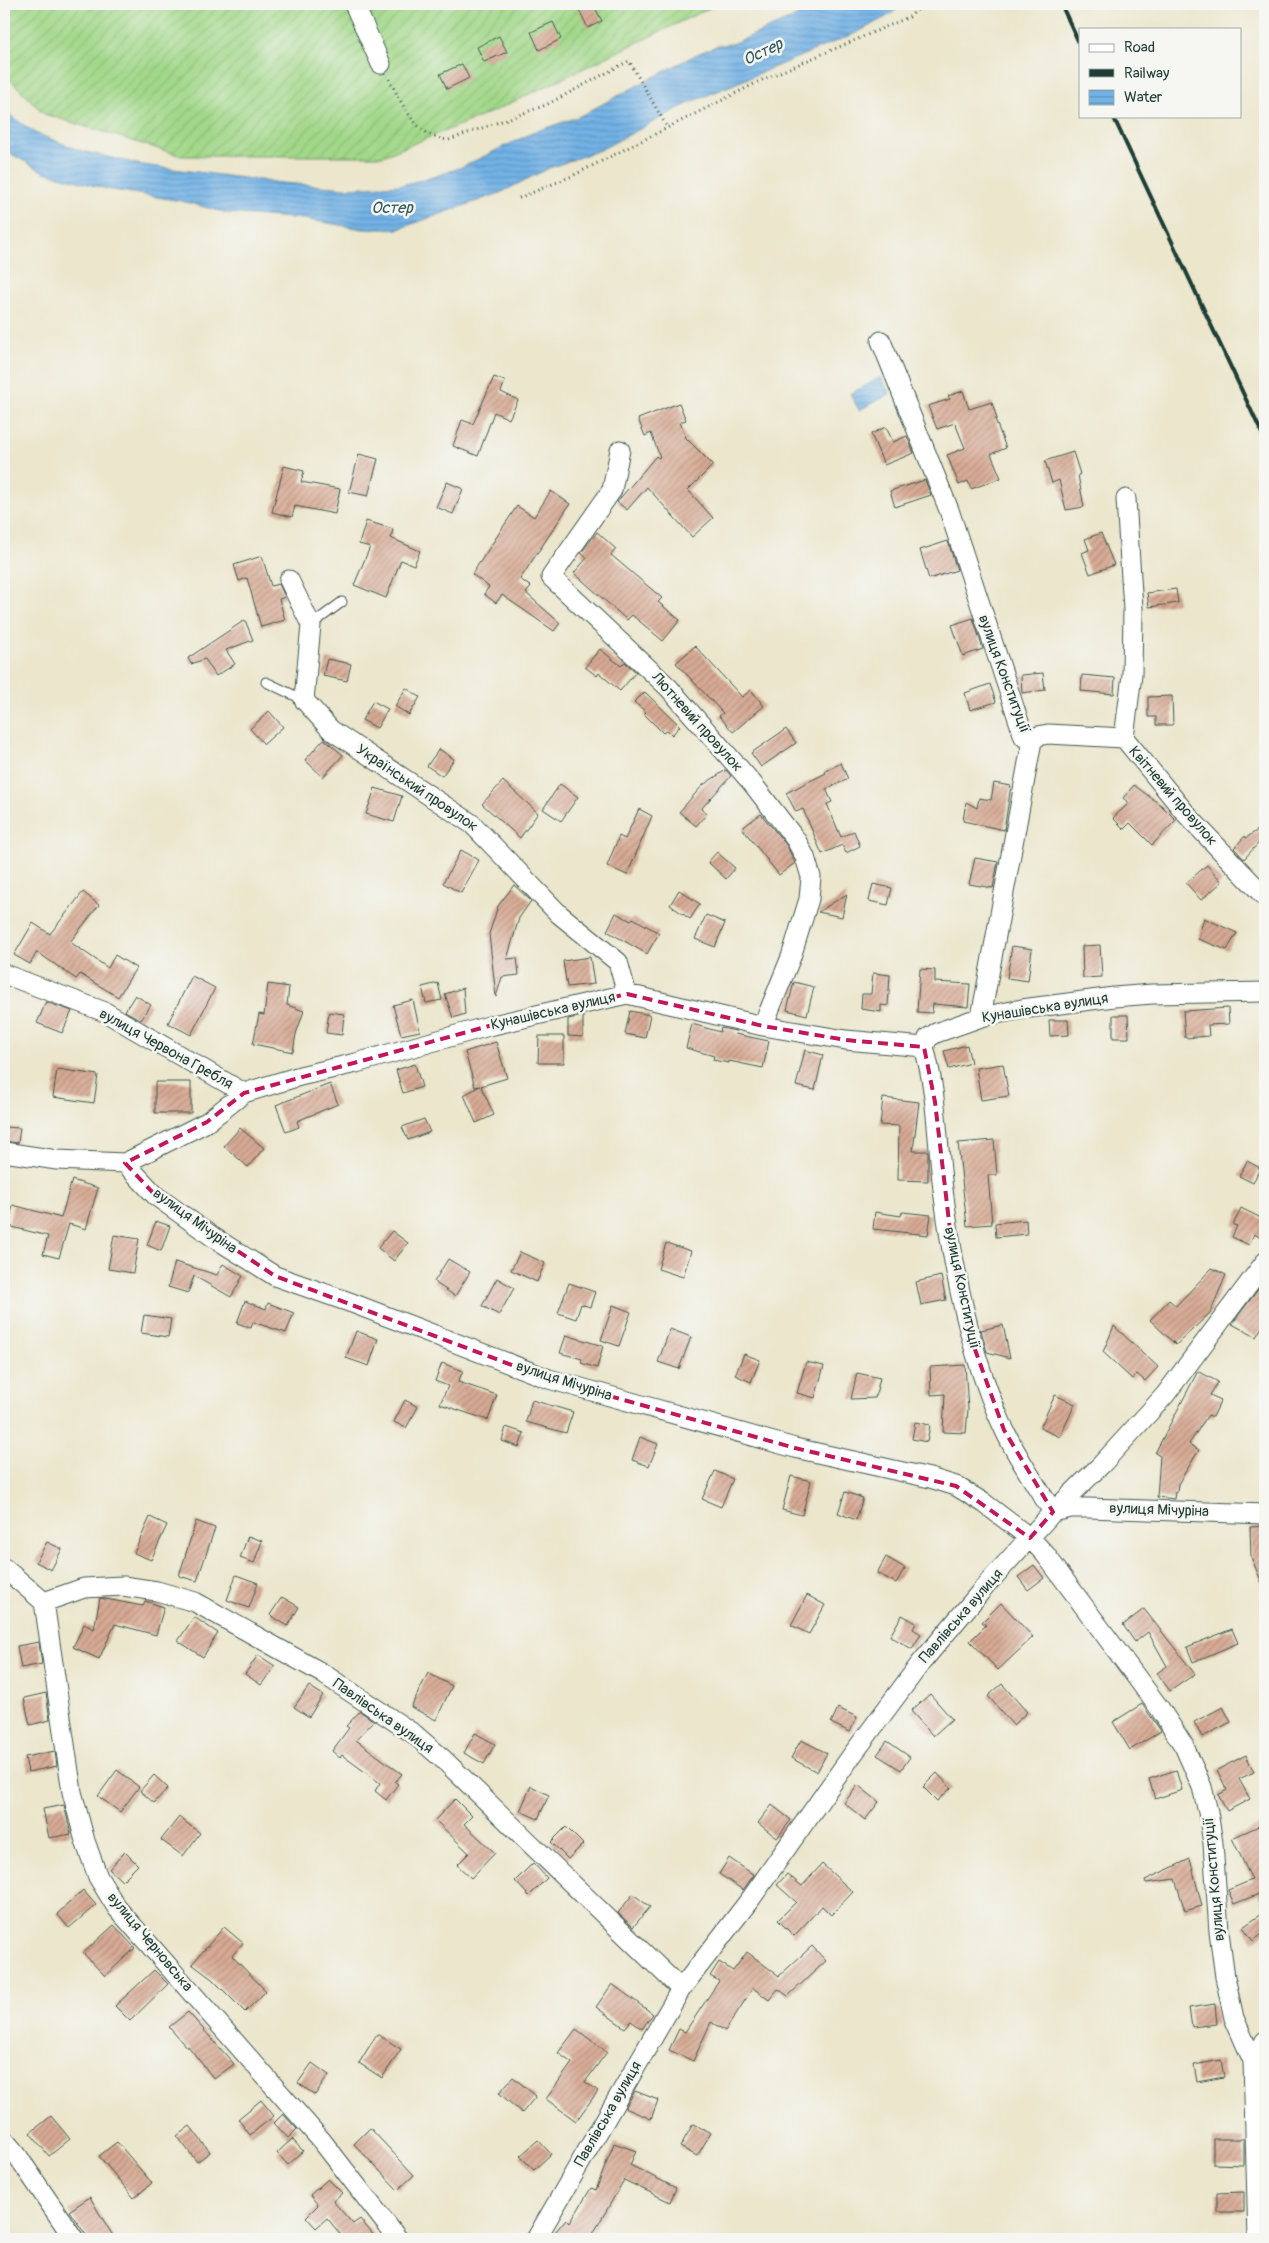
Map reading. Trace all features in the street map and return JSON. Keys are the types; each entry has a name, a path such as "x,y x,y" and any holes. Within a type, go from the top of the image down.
{"street":[{"path":"354,4 381,64"},
{"name":"вулиця Конституції","path":"881,341 949,510 1024,737 1032,741 981,1017"},
{"name":"Лютневий провулок","path":"620,450 612,490 552,577 669,688 752,783 796,840 805,857 811,877 809,899 791,957 763,1026"},
{"name":"Квітневий провулок","path":"1126,499 1134,609 1132,675 1124,738 1188,816 1265,897"},
{"path":"289,580 311,625 304,700"},
{"name":"Український провулок","path":"304,700 331,730 472,824 559,914 618,962 627,994"},
{"path":"1032,741 1038,736 1048,734 1124,738"},
{"name":"вулиця Червона Гребля","path":"4,974 105,1012 244,1093"},
{"name":"Кунашівська вулиця","path":"4,1152 56,1160 125,1163 207,1122 244,1093 300,1076 489,1026 627,994 763,1026 846,1040 924,1047 928,1038 936,1032 981,1017 1022,1009 1114,997 1265,992"},
{"name":"вулиця Конституції","path":"924,1047 930,1068 935,1102 944,1196 952,1247 973,1344 986,1386 1004,1430 1052,1512"},
{"name":"вулиця Мічуріна","path":"125,1163 156,1196 213,1237 275,1276 352,1303 549,1379 795,1448 930,1478 956,1486 984,1503 1030,1538"},
{"name":"Павлівська вулиця","path":"536,2239 681,1989 752,1897 850,1758 920,1664 988,1583 1052,1512 1102,1464 1165,1395 1265,1262"},
{"name":"вулиця Мічуріна","path":"1052,1512 1071,1508 1088,1508 1265,1514"},
{"name":"вулиця Конституції","path":"1030,1538 1061,1575 1160,1709 1184,1746 1206,1803 1212,1835 1219,1932 1225,1977 1234,2018 1253,2061 1258,2239"},
{"path":"4,1568 44,1602"},
{"name":"Павлівська вулиця","path":"44,1602 84,1588 123,1586 157,1591 195,1602 322,1673 414,1734 444,1760 681,1989"},
{"name":"вулиця Черновська","path":"44,1602 72,1792 85,1841 98,1877 117,1908 322,2141 398,2239"},
{"path":"1253,2061 1265,2041"},
{"path":"4,2140 17,2155 74,2239"}],"lane":[{"path":"311,625 342,602"},
{"path":"266,682 304,700"}],"path":[{"path":"519,198 572,176 764,79 909,17 924,4"},
{"path":"381,64 411,119 427,134 439,139 449,140 546,105 629,61 667,128"}],"highlighted area":[{"path":"627,994 763,1026 846,1040 924,1047 935,1102 952,1247 973,1344 1004,1430 1053,1512 1030,1538 956,1486 795,1448 549,1379 275,1276 156,1196 125,1163 207,1122 244,1093 489,1026"}],"green space":[{"path":"4,4 718,4 492,112 383,156 182,156 44,114 4,73"}],"water":[{"name":"Остер","path":"819,4 905,4 858,32 689,103 600,150 549,168 500,193 398,229 363,229 304,219 227,213 182,201 107,189 44,172 4,150 4,111 35,133 82,151 142,165 282,183 346,188 402,185 462,167 534,132 578,117 697,54 719,45 732,44 794,18"},
{"path":"881,377 890,394 859,410 850,394"}],"building":[{"path":"593,4 602,21 588,28 579,10"},
{"path":"553,22 561,39 539,50 531,32"},
{"path":"499,36 507,52 484,62 477,47"},
{"path":"462,64 469,78 447,89 440,74"},
{"path":"494,377 505,381 501,392 518,400 509,419 494,412 478,456 453,446 462,420 473,424"},
{"path":"963,391 969,409 992,402 997,419 995,419 1006,448 991,454 1001,478 971,489 968,481 959,485 947,455 965,448 955,423 937,429 928,406 950,399 948,396"},
{"path":"679,403 686,420 680,422 686,438 713,465 688,490 713,518 692,537 647,487 627,510 617,502 656,456 660,457 651,433 645,436 638,419"},
{"path":"886,427 893,442 907,436 914,453 884,465 871,434"},
{"path":"1073,452 1080,474 1078,475 1084,507 1066,510 1059,480 1052,483 1045,461"},
{"path":"359,454 378,459 368,496 349,492"},
{"path":"284,466 304,471 301,482 340,489 335,514 295,506 292,517 272,512"},
{"path":"925,480 931,495 895,507 890,491"},
{"path":"447,482 463,489 453,514 436,507"},
{"path":"551,491 570,504 520,579 531,587 526,593 560,623 554,631 502,595 496,603 484,594 489,587 472,574 517,506 534,517"},
{"path":"366,521 393,529 391,538 420,551 414,565 401,560 386,598 354,585 370,547 359,544"},
{"path":"597,532 616,549 611,555 662,598 658,602 680,620 663,641 632,615 627,620 574,573 587,558 581,553"},
{"path":"1101,533 1114,565 1090,574 1082,553 1089,550 1085,539"},
{"path":"948,541 957,570 929,579 920,550"},
{"path":"262,556 271,586 279,584 285,597 279,599 285,620 261,627 247,578 239,581 234,565"},
{"path":"1176,589 1178,603 1149,607 1147,593"},
{"path":"973,618 983,649 963,656 952,625"},
{"path":"245,620 253,640 226,650 235,664 216,676 205,659 191,664 188,658"},
{"path":"695,646 742,697 751,690 764,706 733,732 719,716 723,713 676,663"},
{"path":"600,649 621,666 625,662 636,672 620,691 599,673 597,676 585,667"},
{"path":"327,659 351,664 347,681 323,676"},
{"path":"1043,673 1045,690 1022,693 1021,675"},
{"path":"1082,675 1115,678 1114,694 1081,691"},
{"path":"990,684 996,702 970,710 965,693"},
{"path":"406,688 420,697 409,715 395,706"},
{"path":"645,692 680,726 672,735 667,730 663,733 644,714 646,712 634,702"},
{"path":"1172,696 1173,725 1156,725 1156,717 1148,717 1148,697"},
{"path":"373,701 388,709 377,728 362,720"},
{"path":"269,711 283,727 264,744 250,729"},
{"path":"786,729 796,743 761,767 751,753"},
{"path":"324,739 343,755 323,777 305,760"},
{"path":"439,749 454,759 442,776 427,766"},
{"path":"841,763 848,779 826,789 832,802 827,804 841,837 854,831 860,846 846,853 842,845 822,854 803,809 796,812 786,793 826,773 825,771"},
{"path":"726,770 731,776 701,809 707,814 696,826 679,812 703,785"},
{"path":"503,781 538,813 520,838 482,804"},
{"path":"994,783 1011,786 1004,830 963,821 966,802 977,808 979,798 991,800"},
{"path":"560,784 578,797 561,821 543,809"},
{"path":"1134,785 1162,806 1176,820 1152,845 1130,823 1124,829 1113,818 1129,803 1123,798"},
{"path":"375,788 402,796 394,822 366,814"},
{"path":"639,809 652,816 627,875 607,866 619,836 625,839"},
{"path":"761,814 787,846 795,863 779,875 742,828"},
{"path":"1265,825 1265,836 1244,859 1234,848 1245,836 1246,838"},
{"path":"461,850 479,860 461,893 443,883"},
{"path":"717,852 735,868 726,879 708,862"},
{"path":"975,858 998,862 993,888 969,884"},
{"path":"1207,865 1222,882 1201,900 1186,883"},
{"path":"873,884 892,888 888,905 869,901"},
{"path":"514,885 531,901 519,918 507,959 517,958 519,975 502,977 496,997 489,934 498,906"},
{"path":"679,890 700,904 690,919 670,905"},
{"path":"83,892 99,905 70,942 108,968 115,955 136,968 118,997 80,974 76,979 37,952 30,964 14,955 33,923 50,934"},
{"path":"847,894 842,917 818,912"},
{"path":"616,913 631,921 633,918 659,933 647,954 607,931"},
{"path":"706,915 725,923 715,947 695,939"},
{"path":"1204,918 1237,933 1227,950 1198,939"},
{"path":"1100,945 1102,977 1083,978 1082,946"},
{"path":"1012,946 1032,949 1028,981 1007,978"},
{"path":"590,957 594,984 567,987 563,961"},
{"path":"920,969 935,970 935,982 970,984 968,1007 933,1004 932,1013 917,1012"},
{"path":"873,973 890,975 888,1006 881,1005 881,1012 861,1009 862,994 871,994"},
{"path":"192,976 215,988 191,1035 168,1023"},
{"path":"794,982 814,987 807,1015 787,1010"},
{"path":"438,983 442,1000 426,1003 422,987"},
{"path":"268,984 289,987 287,1005 304,1011 296,1034 293,1052 253,1044 259,1014 264,1015"},
{"path":"463,988 465,1014 453,1018 445,994"},
{"path":"135,995 151,1005 141,1020 125,1011"},
{"path":"413,1000 420,1031 401,1035 393,1005"},
{"path":"46,1002 72,1011 62,1033 37,1023"},
{"path":"1228,1008 1229,1024 1208,1025 1209,1036 1185,1038 1183,1011"},
{"path":"630,1011 650,1015 645,1038 625,1034"},
{"path":"329,1012 344,1014 342,1035 326,1033"},
{"path":"1113,1015 1128,1015 1129,1038 1113,1038"},
{"path":"583,1016 583,1037 568,1036 568,1019"},
{"path":"1049,1020 1068,1020 1069,1035 1050,1036"},
{"path":"692,1024 720,1032 721,1028 736,1031 735,1034 769,1041 763,1068 729,1061 729,1063 713,1060 714,1056 686,1048"},
{"path":"539,1036 564,1036 564,1063 538,1063"},
{"path":"496,1042 507,1078 481,1086 494,1115 476,1123 464,1095 480,1086 475,1087 465,1052"},
{"path":"967,1045 971,1063 949,1069 944,1051"},
{"path":"805,1050 823,1055 815,1090 796,1086"},
{"path":"415,1064 422,1087 403,1093 396,1070"},
{"path":"1003,1064 1009,1096 981,1100 976,1068"},
{"path":"57,1069 98,1075 94,1103 53,1097"},
{"path":"155,1082 191,1082 191,1113 155,1113"},
{"path":"330,1084 338,1104 297,1121 299,1127 286,1132 276,1105"},
{"path":"883,1098 919,1102 913,1151 928,1151 928,1181 898,1180 899,1126 880,1125"},
{"path":"424,1119 430,1132 408,1140 402,1127"},
{"path":"4,1127 20,1128 18,1143 4,1141"},
{"path":"240,1128 264,1148 248,1167 224,1146"},
{"path":"994,1140 997,1175 988,1175 992,1224 967,1226 958,1143"},
{"path":"1247,1161 1260,1168 1253,1183 1239,1176"},
{"path":"72,1180 98,1188 86,1229 69,1224 59,1258 43,1254 48,1236 8,1226 13,1205 61,1218"},
{"path":"1241,1208 1265,1220 1265,1240 1254,1234 1249,1245 1232,1237 1237,1226 1233,1225"},
{"path":"875,1212 901,1216 902,1212 931,1215 928,1235 873,1229"},
{"path":"1026,1220 1027,1234 996,1237 995,1223"},
{"path":"156,1221 170,1226 161,1251 147,1245"},
{"path":"392,1231 408,1243 394,1261 378,1248"},
{"path":"114,1235 139,1239 133,1273 108,1269"},
{"path":"666,1243 691,1251 683,1277 658,1269"},
{"path":"520,1252 545,1263 537,1282 511,1270"},
{"path":"448,1259 470,1272 455,1296 434,1282"},
{"path":"175,1262 217,1275 223,1264 243,1276 231,1297 194,1276 188,1293 168,1287"},
{"path":"1212,1268 1226,1275 1210,1313 1176,1345 1150,1320 1169,1300 1176,1306"},
{"path":"941,1276 946,1300 921,1305 916,1282"},
{"path":"497,1278 514,1288 499,1315 482,1306"},
{"path":"1265,1280 1265,1322 1256,1337 1232,1324"},
{"path":"569,1283 595,1292 590,1307 581,1304 576,1319 558,1313"},
{"path":"245,1301 266,1309 268,1303 294,1313 286,1333 253,1322 251,1328 237,1323"},
{"path":"613,1305 631,1312 619,1346 601,1340"},
{"path":"144,1315 171,1319 168,1337 141,1333"},
{"path":"1003,1325 1010,1358 987,1352 981,1330"},
{"path":"1114,1326 1158,1367 1145,1381 1137,1374 1132,1379 1103,1352"},
{"path":"670,1329 691,1337 679,1369 658,1362"},
{"path":"356,1331 378,1339 369,1366 346,1358"},
{"path":"566,1335 603,1346 597,1368 581,1363 582,1359 560,1353"},
{"path":"744,1354 760,1360 751,1382 735,1375"},
{"path":"806,1362 824,1366 815,1398 797,1393"},
{"path":"442,1363 463,1371 458,1382 497,1395 488,1420 440,1404 448,1386 435,1381"},
{"path":"965,1365 968,1409 966,1433 943,1432 945,1394 931,1395 930,1367"},
{"path":"1198,1371 1218,1382 1210,1395 1221,1400 1213,1417 1208,1415 1189,1444 1199,1450 1178,1484 1174,1499 1157,1497 1160,1456 1155,1453"},
{"path":"857,1373 880,1378 875,1398 851,1399"},
{"path":"1055,1395 1075,1404 1060,1437 1040,1428"},
{"path":"405,1400 418,1407 406,1428 394,1422"},
{"path":"532,1400 573,1412 566,1433 526,1422"},
{"path":"915,1422 930,1425 927,1442 912,1439"},
{"path":"506,1427 524,1433 519,1447 502,1441"},
{"path":"640,1437 658,1444 649,1466 632,1460"},
{"path":"715,1471 733,1479 721,1507 702,1499"},
{"path":"791,1476 811,1481 802,1515 782,1510"},
{"path":"845,1492 863,1498 856,1520 838,1513"},
{"path":"150,1517 167,1525 151,1560 134,1553"},
{"path":"196,1521 215,1528 197,1581 179,1576"},
{"path":"1265,1526 1265,1590 1251,1557 1250,1527"},
{"path":"248,1536 262,1541 254,1563 240,1558"},
{"path":"47,1542 62,1549 51,1570 36,1562"},
{"path":"886,1557 905,1568 896,1583 877,1573"},
{"path":"1034,1565 1044,1578 1028,1590 1018,1577"},
{"path":"236,1575 258,1583 249,1608 227,1600"},
{"path":"807,1595 825,1605 809,1634 791,1625"},
{"path":"282,1597 299,1607 288,1626 270,1615"},
{"path":"100,1598 143,1606 145,1601 164,1607 156,1635 115,1624 99,1659 73,1647 84,1624 94,1629"},
{"path":"1001,1603 1033,1637 998,1670 970,1641 986,1625 982,1622"},
{"path":"1144,1609 1195,1674 1170,1691 1157,1673 1167,1666 1148,1632 1135,1642 1123,1625"},
{"path":"902,1615 916,1623 913,1629 921,1634 912,1649 890,1636"},
{"path":"194,1617 218,1633 203,1657 178,1641"},
{"path":"1232,1629 1238,1643 1193,1662 1187,1647"},
{"path":"39,1642 42,1664 21,1668 17,1646"},
{"path":"258,1655 275,1666 261,1685 245,1674"},
{"path":"428,1673 452,1686 436,1720 411,1707"},
{"path":"1002,1684 1027,1712 1013,1725 988,1696"},
{"path":"309,1686 323,1695 309,1717 294,1707"},
{"path":"46,1693 50,1720 30,1725 24,1698"},
{"path":"930,1694 952,1719 933,1736 911,1711"},
{"path":"1142,1704 1161,1731 1130,1750 1113,1722"},
{"path":"1223,1707 1231,1722 1202,1737 1194,1722"},
{"path":"838,1708 857,1717 850,1732 831,1723"},
{"path":"360,1711 374,1721 356,1740 402,1774 395,1782 398,1784 386,1800 375,1791 380,1783 342,1755 340,1758 332,1751 349,1728 346,1726"},
{"path":"475,1733 495,1744 484,1764 464,1753"},
{"path":"801,1740 827,1753 817,1772 791,1758"},
{"path":"887,1741 910,1757 901,1770 877,1755"},
{"path":"55,1751 57,1766 28,1772 25,1757"},
{"path":"1246,1755 1254,1772 1239,1779 1250,1799 1227,1811 1218,1795 1227,1790 1217,1770"},
{"path":"117,1770 139,1787 120,1812 98,1796"},
{"path":"1176,1770 1182,1790 1155,1799 1149,1779"},
{"path":"937,1773 951,1788 937,1801 923,1787"},
{"path":"154,1775 168,1788 154,1803 140,1791"},
{"path":"858,1785 879,1802 865,1820 844,1803"},
{"path":"531,1786 549,1795 538,1819 520,1811"},
{"path":"455,1799 472,1816 464,1824 495,1853 471,1878 457,1865 469,1853 435,1820"},
{"path":"64,1805 71,1834 49,1838 43,1809"},
{"path":"772,1805 791,1820 777,1838 758,1823"},
{"path":"179,1817 200,1833 183,1856 161,1840"},
{"path":"1261,1825 1265,1834 1265,1908 1259,1894 1234,1904 1228,1890 1252,1880 1232,1838"},
{"path":"566,1827 583,1844 568,1859 551,1842"},
{"path":"125,1852 138,1865 122,1881 109,1869"},
{"path":"729,1858 754,1875 743,1890 719,1874"},
{"path":"1190,1859 1202,1906 1185,1911 1175,1879 1146,1883 1145,1880"},
{"path":"533,1863 547,1878 529,1896 515,1881"},
{"path":"822,1864 853,1892 831,1915 822,1906 794,1936 778,1920 796,1902 777,1885 787,1874 802,1886"},
{"path":"83,1890 96,1905 69,1928 57,1914"},
{"path":"633,1894 650,1907 633,1927 618,1913"},
{"path":"1265,1912 1265,1932 1253,1941 1243,1927"},
{"path":"114,1925 135,1948 105,1976 83,1953"},
{"path":"224,1927 243,1943 232,1956 266,1991 245,2012 212,1979 192,1964"},
{"path":"812,1946 826,1961 788,1996 778,1989 769,2000 753,1988 725,2031 711,2022 693,2061 669,2050 679,2029 685,2032 719,1981 710,1976 719,1962 733,1971 747,1952 779,1976"},
{"path":"154,1970 168,1984 130,2021 115,2006"},
{"path":"612,1984 653,2014 642,2029 631,2021 625,2028 596,2007"},
{"path":"1215,2004 1217,2024 1192,2027 1189,2008"},
{"path":"188,2012 234,2064 214,2079 188,2046 187,2048 169,2027"},
{"path":"576,2029 607,2052 585,2082 598,2091 576,2121 546,2099 572,2063 558,2053"},
{"path":"377,2034 401,2049 382,2078 359,2063"},
{"path":"1221,2060 1224,2077 1197,2082 1194,2065"},
{"path":"312,2063 329,2075 315,2095 298,2083"},
{"path":"513,2077 536,2096 522,2113 499,2093"},
{"path":"635,2091 658,2100 651,2119 625,2108"},
{"path":"261,2100 274,2116 250,2135 238,2119"},
{"path":"283,2114 297,2129 288,2138 274,2123"},
{"path":"51,2116 70,2139 49,2156 30,2133"},
{"path":"693,2124 711,2133 697,2156 680,2147"},
{"path":"190,2126 210,2152 197,2162 177,2136"},
{"path":"370,2128 414,2175 398,2190 354,2144"},
{"path":"292,2139 303,2151 288,2165 277,2153"},
{"path":"1213,2139 1244,2139 1244,2165 1213,2164"},
{"path":"538,2140 551,2154 534,2170 520,2156"},
{"path":"117,2142 152,2183 134,2198 99,2156"},
{"path":"614,2143 636,2151 630,2165 676,2188 670,2202 624,2180 590,2239 549,2239 566,2219 570,2223 591,2188 596,2190"},
{"path":"328,2179 342,2193 333,2201 353,2224 360,2219 377,2239 336,2239 341,2235 327,2218 316,2228 306,2217 318,2205 310,2195"},
{"path":"1244,2192 1244,2212 1217,2212 1217,2193"},
{"path":"90,2197 115,2239 89,2239 69,2211"}],"railway":[{"path":"1061,4 1079,43"},
{"path":"1114,118 1265,440"}]}
